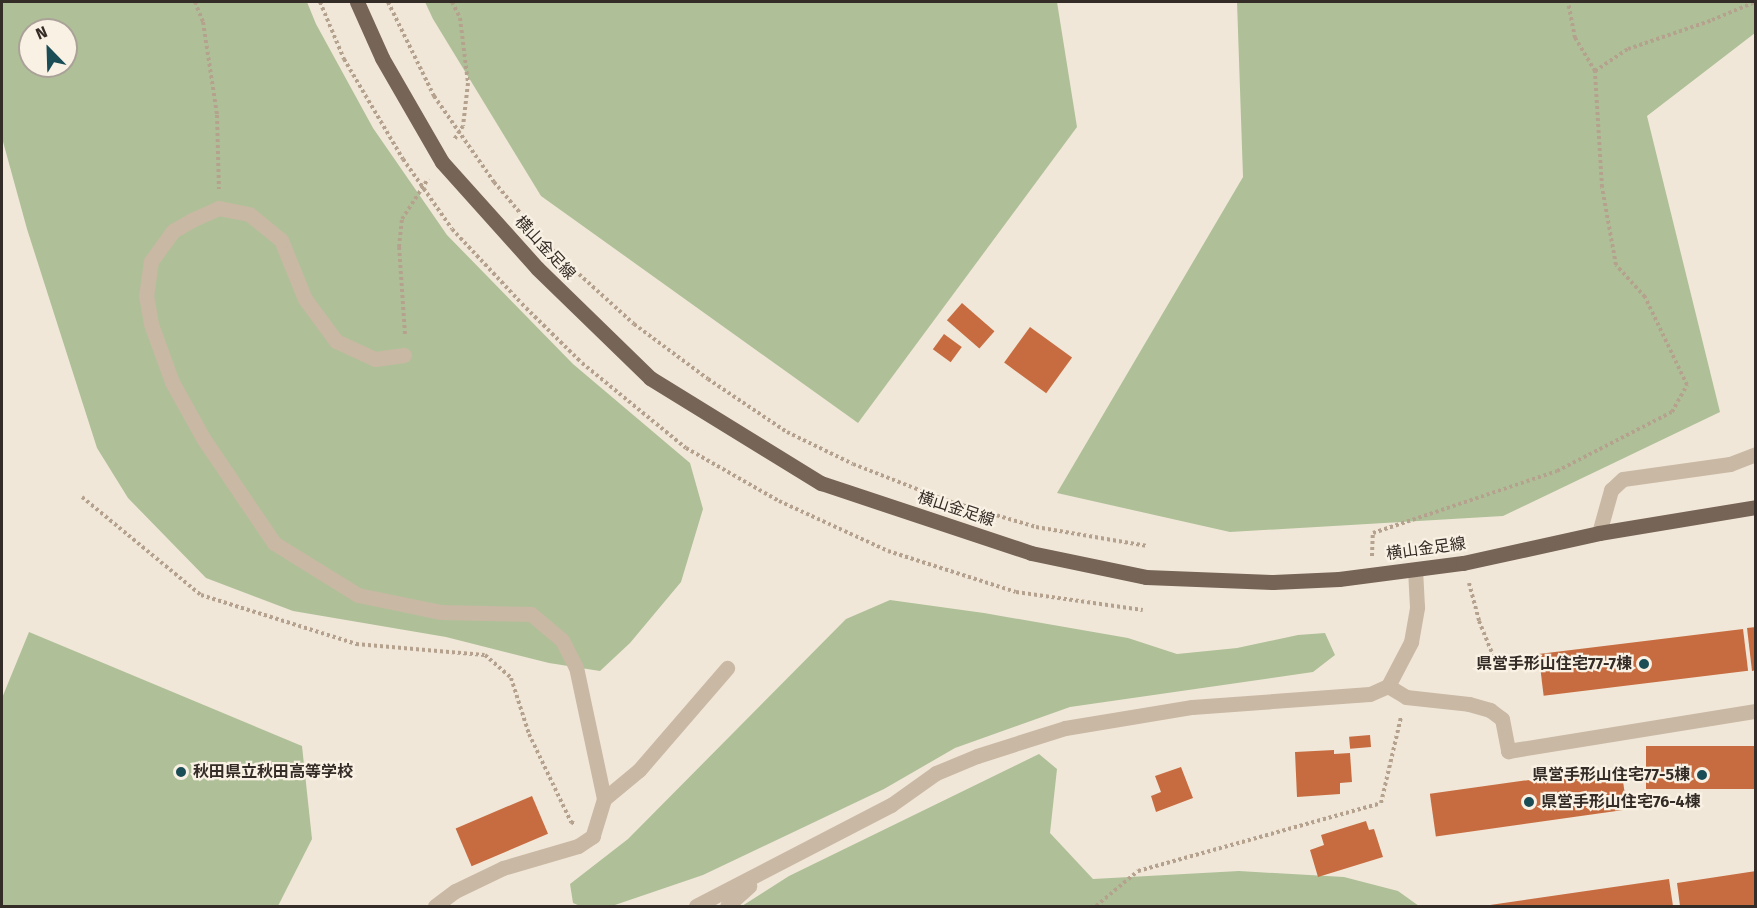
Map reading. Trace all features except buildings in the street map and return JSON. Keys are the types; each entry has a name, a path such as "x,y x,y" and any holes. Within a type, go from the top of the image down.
{"main road":[{"name":"横山金足線","path":"357,2 382,58 442,162 537,268 650,378 821,483 1031,553 1146,577 1273,582 1339,579 1415,570 1599,533 1755,507"}],"street":[{"path":"404,355 375,358 336,341 305,299 281,240 249,214 219,208 172,231 151,261 146,295 151,324 172,382 203,438 274,543 358,595 441,612 531,614 562,640 576,667 604,799 593,836 578,846 503,868 455,891 435,906"},
{"path":"1599,533 1611,489 1623,479 1730,464 1755,454"},
{"path":"696,906 760,876 891,805 936,773 977,756 1065,728 1192,707 1370,694 1388,686 1411,642 1417,607 1415,570"},
{"path":"604,799 639,770 727,668"},
{"path":"1388,686 1406,697 1469,704 1490,710 1502,719 1508,751 1755,711"},
{"path":"727,906 760,876"}],"path":[{"path":"195,2 203,22 217,115 219,208"},
{"path":"320,2 356,79 403,159 452,229 526,308 582,363 686,448 779,501 888,551 1016,592 1143,610"},
{"path":"388,2 434,96 494,182 540,237 634,324 708,379 787,432 853,464 945,500 1036,527 1147,546"},
{"path":"451,145 463,126 468,83 460,18 452,2"},
{"path":"1371,575 1373,533 1557,471 1672,412 1687,385 1645,297 1616,265 1602,187 1595,71 1575,38 1568,2"},
{"path":"1595,71 1628,49 1712,20 1755,2"},
{"path":"404,355 405,317 399,247 402,219 432,173"},
{"path":"82,497 201,595 356,644 485,655 511,678 529,734 571,822 593,836"},
{"path":"1463,562 1479,621 1497,665"},
{"path":"1096,906 1138,871 1381,803 1406,697"}],"green space":[{"path":"2,2 307,2 316,24 373,128 447,235 573,364 690,463 703,509 681,582 630,643 600,671 549,663 446,637 293,611 206,578 128,498 97,448 27,229 2,138"},
{"path":"425,2 1057,2 1077,127 858,423 541,196 433,19"},
{"path":"1237,2 1755,2 1755,33 1647,116 1720,412 1503,516 1230,532 1057,493 1243,177"},
{"path":"890,600 984,613 1128,638 1177,654 1237,648 1298,635 1325,633 1335,655 1313,672 1070,707 955,748 884,789 703,875 612,906 580,906 573,903 570,884 628,839 846,619"},
{"name":"秋田県立秋田高等学校","path":"29,632 302,746 312,839 278,906 2,906 2,698"},
{"path":"1039,754 1057,769 1050,833 1093,879 1239,871 1344,877 1398,891 1419,906 742,906 789,876"}],"place":[{"name":"県営手形山住宅77-7棟","path":"1644,664"},
{"name":"秋田県立秋田高等学校","path":"181,772"},
{"name":"県営手形山住宅77-5棟","path":"1702,775"},
{"name":"県営手形山住宅76-4棟","path":"1529,802"}]}
